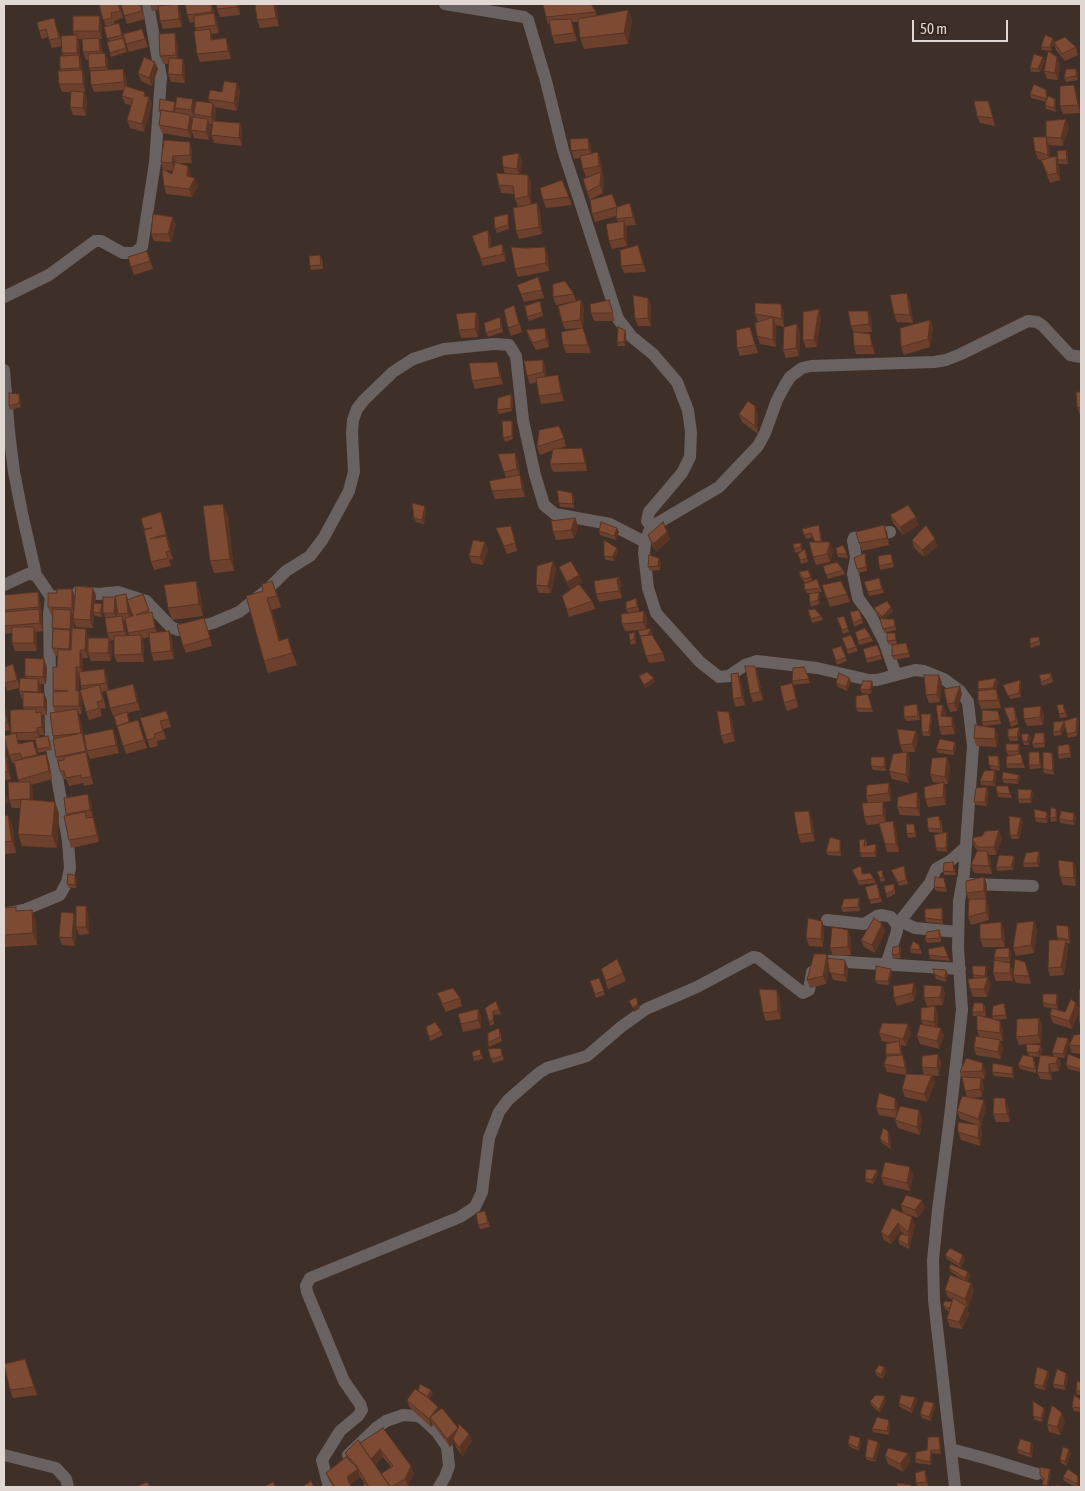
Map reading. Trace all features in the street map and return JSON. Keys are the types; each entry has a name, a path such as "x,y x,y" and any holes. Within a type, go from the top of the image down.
{"street":[{"path":"4,296 49,275 96,241 101,241 123,253 134,253 142,248 155,163 161,77 148,4"},
{"path":"445,4 524,16 528,20 546,81 563,150 618,319 632,337 653,354 677,382 688,410 691,432 690,457 682,472 649,512 647,521 651,527"},
{"path":"955,1487 934,1300 933,1260 962,1010 958,932 959,901 966,847 973,746 968,702 960,691 944,679 924,671 915,670 877,680 864,680 817,668 764,661 751,662 729,676 719,677 700,662 656,613 648,588 644,563 645,542 651,527 719,487 742,464 758,446 785,385 802,368 946,360 1028,321 1037,322 1043,326 1070,355 1081,358"},
{"path":"51,597 58,594 82,592 100,594 118,592 146,601 171,627 178,630 213,623 239,612 267,590 286,571 310,556 323,539 349,491 354,472 353,420 357,409 364,400 394,372 414,359 444,350 494,344 509,345 516,356 523,420 535,475 544,505 554,514 610,524 645,542"},
{"path":"4,370 14,472 36,575 51,597 49,634 51,742 68,840 70,868 67,882 60,895 24,910 4,914"},
{"path":"890,532 854,538 856,557 852,574 858,598 871,616 884,642 896,674"},
{"path":"4,585 28,574 36,575"},
{"path":"886,965 898,923 930,883 936,869 950,862 966,847"},
{"path":"962,884 1033,886"},
{"path":"827,920 864,924 882,914 891,917 898,923 915,928 958,932"},
{"path":"327,1484 322,1460 340,1431 358,1416 362,1410 344,1381 308,1292 307,1282 310,1278 469,1212 480,1200 489,1138 499,1112 508,1100 539,1073 547,1068 587,1056 646,1009 697,987 754,958 758,958 803,993 810,990 813,966 816,962 821,961 960,969"},
{"path":"327,1484 337,1468 369,1434 386,1421 403,1415 418,1416 423,1419 437,1432 447,1447 449,1466 439,1487"},
{"path":"951,1449 988,1458 1037,1474"},
{"path":"4,1455 56,1468 66,1479 68,1487"}],"building":[{"path":"99,4 118,4 120,11 111,13 112,18 103,20"},
{"path":"121,4 140,4 142,11 124,16"},
{"path":"178,4 179,19 160,21 158,6"},
{"path":"185,4 211,4 212,12 187,15"},
{"path":"216,4 237,4 237,7 217,9"},
{"path":"255,4 274,4 276,18 257,20"},
{"path":"543,4 591,4 596,12 546,17"},
{"path":"628,10 624,33 580,38 578,19"},
{"path":"214,13 216,25 195,28 194,16"},
{"path":"73,16 100,16 99,31 73,31"},
{"path":"54,18 59,38 49,40 46,29 39,31 37,22"},
{"path":"571,19 574,33 552,36 549,20"},
{"path":"119,23 122,35 107,39 104,27"},
{"path":"142,29 145,39 126,44 123,34"},
{"path":"210,29 211,40 226,38 228,51 197,54 194,31"},
{"path":"175,33 176,55 160,56 159,34"},
{"path":"77,35 77,53 62,53 61,36"},
{"path":"1045,35 1053,38 1050,47 1041,47"},
{"path":"1065,37 1076,47 1062,54 1054,42"},
{"path":"99,38 100,51 83,52 82,39"},
{"path":"123,38 126,48 110,53 107,42"},
{"path":"1048,51 1057,57 1055,73 1044,71"},
{"path":"105,53 106,67 89,68 88,54"},
{"path":"1034,54 1043,57 1038,69 1030,68"},
{"path":"79,55 80,68 60,69 60,56"},
{"path":"144,57 155,62 149,78 138,73"},
{"path":"169,58 183,59 182,75 168,74"},
{"path":"123,69 124,82 91,85 90,71"},
{"path":"1066,69 1076,69 1076,76 1064,78"},
{"path":"82,70 83,84 59,84 58,71"},
{"path":"224,81 237,83 234,103 208,99 210,90 222,92"},
{"path":"1034,84 1046,90 1047,99 1030,94"},
{"path":"1074,85 1078,105 1060,106 1060,86"},
{"path":"125,86 145,92 144,96 149,97 142,124 127,120 133,99 122,96"},
{"path":"71,91 84,92 83,108 70,107"},
{"path":"1048,96 1055,99 1054,108 1045,105"},
{"path":"177,97 193,99 191,110 175,108"},
{"path":"160,99 175,102 173,112 159,111"},
{"path":"196,101 213,103 211,117 194,114"},
{"path":"974,101 988,101 993,118 977,116"},
{"path":"161,110 190,115 188,130 159,125"},
{"path":"193,117 208,119 206,132 191,130"},
{"path":"1066,119 1061,138 1046,137 1046,121"},
{"path":"213,121 240,123 239,138 211,135"},
{"path":"1033,137 1046,137 1048,155 1035,151"},
{"path":"588,138 589,149 571,151 570,139"},
{"path":"164,140 190,142 190,155 173,156 172,163 161,162"},
{"path":"1066,150 1067,160 1058,160 1057,151"},
{"path":"598,152 599,166 583,169 580,156"},
{"path":"519,153 517,169 503,167 502,156"},
{"path":"1056,156 1057,173 1048,175 1041,160"},
{"path":"175,162 188,166 187,176 195,178 189,189 164,186 162,169 172,174"},
{"path":"601,172 600,185 587,192 583,179"},
{"path":"496,173 528,175 528,196 515,199 513,186 499,185"},
{"path":"562,180 569,197 543,200 540,188"},
{"path":"612,194 617,207 592,214 590,200"},
{"path":"537,203 539,227 516,231 513,208"},
{"path":"630,203 633,217 616,219 617,207"},
{"path":"153,214 173,217 168,234 151,234"},
{"path":"508,214 508,225 495,229 494,217"},
{"path":"624,221 624,238 609,241 606,224"},
{"path":"488,230 489,248 502,244 503,254 481,259 472,236"},
{"path":"638,245 643,264 621,266 620,250"},
{"path":"511,247 545,247 546,263 515,269"},
{"path":"147,251 150,261 131,267 128,257"},
{"path":"320,255 321,265 310,266 309,256"},
{"path":"538,277 542,290 521,294 517,285"},
{"path":"565,281 574,294 553,297 553,284"},
{"path":"907,293 910,315 894,314 890,295"},
{"path":"633,295 648,298 648,318 635,319"},
{"path":"581,300 580,320 562,322 558,306"},
{"path":"609,300 613,313 591,313 590,304"},
{"path":"540,301 542,312 527,317 525,306"},
{"path":"755,303 781,304 782,319 755,314"},
{"path":"514,305 519,324 508,328 504,310"},
{"path":"819,309 814,340 803,340 803,312"},
{"path":"848,311 868,311 869,324 851,326"},
{"path":"476,312 475,329 459,330 456,314"},
{"path":"500,317 501,328 486,333 484,323"},
{"path":"773,317 773,340 757,336 755,323"},
{"path":"930,320 928,339 901,347 900,328"},
{"path":"797,324 796,348 783,350 784,327"},
{"path":"618,327 625,330 624,342 617,342"},
{"path":"750,327 755,345 737,348 736,330"},
{"path":"545,328 546,339 533,343 526,330"},
{"path":"583,328 588,345 563,345 561,332"},
{"path":"853,332 870,334 872,346 854,346"},
{"path":"543,360 543,372 527,376 524,361"},
{"path":"497,362 500,377 472,381 469,363"},
{"path":"558,375 561,393 539,396 536,378"},
{"path":"1076,392 1081,392 1081,408 1077,407"},
{"path":"9,393 19,394 19,403 9,406"},
{"path":"511,394 511,408 497,410 498,398"},
{"path":"748,401 755,406 755,426 739,414"},
{"path":"502,421 512,421 512,436 503,438"},
{"path":"559,426 564,438 537,447 539,430"},
{"path":"582,448 585,463 550,464 553,449"},
{"path":"515,453 517,469 504,472 498,454"},
{"path":"520,475 522,489 492,491 489,481"},
{"path":"557,490 572,493 573,504 559,503"},
{"path":"412,503 425,506 422,520 414,518"},
{"path":"223,504 230,559 210,561 203,506"},
{"path":"908,505 916,517 900,527 890,515"},
{"path":"161,512 166,534 150,539 166,536 170,551 166,552 168,558 151,562 144,530 152,528 144,529 141,518"},
{"path":"575,518 571,530 553,532 551,521"},
{"path":"601,522 617,528 614,536 599,531"},
{"path":"663,522 667,532 653,544 648,535"},
{"path":"819,525 821,541 815,542 811,533 804,535 802,529"},
{"path":"884,525 887,538 859,543 856,532"},
{"path":"926,525 935,539 922,550 912,540"},
{"path":"511,526 515,543 504,546 496,528"},
{"path":"473,540 485,542 480,557 469,556"},
{"path":"604,540 617,548 612,557 604,556"},
{"path":"809,542 830,542 827,554 813,557"},
{"path":"801,543 801,547 794,549 793,544"},
{"path":"843,545 847,554 837,554 836,548"},
{"path":"805,549 807,558 800,560 798,554"},
{"path":"865,553 866,567 857,569 854,558"},
{"path":"891,554 893,563 879,566 878,556"},
{"path":"649,555 659,558 658,566 648,567"},
{"path":"553,561 548,586 536,585 537,566"},
{"path":"571,561 579,575 567,582 559,567"},
{"path":"837,562 843,570 826,575 823,566"},
{"path":"808,570 811,577 804,579 799,572"},
{"path":"619,577 617,580 619,591 596,594 594,581"},
{"path":"879,578 882,589 868,592 864,582"},
{"path":"817,579 820,588 805,590 804,584"},
{"path":"196,581 199,604 168,608 164,585"},
{"path":"272,581 277,596 267,598 279,641 288,638 292,653 264,661 246,596 263,591 262,584"},
{"path":"841,581 847,594 827,599 822,585"},
{"path":"579,584 592,601 567,610 562,596"},
{"path":"76,586 93,588 90,620 73,619"},
{"path":"57,589 72,589 72,608 48,607 48,593 57,593"},
{"path":"38,592 39,607 4,610 4,595"},
{"path":"819,592 818,600 810,603 809,594"},
{"path":"126,594 128,613 118,614 115,596"},
{"path":"143,594 149,610 136,615 152,612 155,628 128,633 125,618 133,616 127,600"},
{"path":"103,597 115,597 114,613 103,613"},
{"path":"636,598 637,607 626,609 626,602"},
{"path":"887,601 891,607 882,617 874,608"},
{"path":"94,603 102,604 100,613 93,612"},
{"path":"39,609 40,623 4,626 4,612"},
{"path":"53,609 71,610 70,629 52,628"},
{"path":"815,609 821,616 811,619 808,610"},
{"path":"859,610 862,619 853,623 850,612"},
{"path":"644,611 643,622 622,624 621,614"},
{"path":"122,616 124,631 107,633 105,618"},
{"path":"844,616 848,628 842,630 837,618"},
{"path":"204,618 210,638 183,646 177,625"},
{"path":"880,619 894,619 895,626 883,629"},
{"path":"12,627 34,627 34,643 12,643"},
{"path":"72,628 86,629 85,650 80,650 80,667 76,667 76,691 79,691 79,706 53,706 53,692 68,691 53,690 53,667 57,667 58,650 71,650"},
{"path":"651,628 648,635 640,636 638,631"},
{"path":"865,628 871,637 858,641 855,632"},
{"path":"53,629 70,630 69,649 52,648"},
{"path":"169,631 171,651 151,653 149,633"},
{"path":"635,632 634,639 630,641 629,634"},
{"path":"887,633 895,633 896,640 887,641"},
{"path":"141,635 142,654 114,655 114,636"},
{"path":"652,635 663,653 646,656 640,636"},
{"path":"851,635 856,647 847,650 842,638"},
{"path":"1039,637 1039,641 1030,644 1030,638"},
{"path":"88,638 109,638 108,653 88,653"},
{"path":"906,643 909,653 892,656 892,645"},
{"path":"877,645 881,655 866,659 863,649"},
{"path":"841,646 846,657 836,661 832,649"},
{"path":"25,658 44,659 43,677 25,676"},
{"path":"13,664 17,680 5,683 4,667"},
{"path":"745,666 755,666 760,692 750,694"},
{"path":"804,667 809,679 792,681 793,668"},
{"path":"104,669 106,683 81,686 79,672"},
{"path":"647,672 654,678 644,685 639,676"},
{"path":"738,673 742,697 733,699 731,674"},
{"path":"839,673 849,678 846,687 836,683"},
{"path":"1051,673 1051,678 1041,682 1039,675"},
{"path":"924,675 939,675 937,694 926,695"},
{"path":"20,678 38,679 38,692 19,691"},
{"path":"996,678 993,688 978,689 978,681"},
{"path":"1020,680 1019,693 1008,696 1003,685"},
{"path":"863,681 872,681 870,690 860,689"},
{"path":"792,683 796,699 784,703 780,686"},
{"path":"133,684 137,702 110,708 106,691"},
{"path":"99,685 103,700 97,702 99,708 86,712 80,690"},
{"path":"960,686 954,703 947,704 944,689"},
{"path":"996,689 998,700 978,701 978,691"},
{"path":"23,692 44,693 44,707 23,707"},
{"path":"868,694 872,709 856,708 856,696"},
{"path":"917,704 918,716 904,717 904,706"},
{"path":"1063,704 1065,713 1059,714 1057,705"},
{"path":"936,705 943,705 941,716 952,717 952,726 939,727"},
{"path":"1041,706 1040,717 1024,719 1023,708"},
{"path":"4,707 7,722 4,723"},
{"path":"1014,707 1016,720 1010,723 1004,708"},
{"path":"36,709 36,713 41,712 42,727 37,728 37,732 11,733 10,710"},
{"path":"77,709 81,733 53,736 50,713"},
{"path":"982,710 998,711 1000,720 982,722"},
{"path":"166,711 169,719 160,721 163,731 154,734 155,738 147,740 140,718"},
{"path":"717,711 729,712 732,733 721,736"},
{"path":"127,712 129,722 117,726 117,728 114,716"},
{"path":"921,714 931,714 929,732 922,732"},
{"path":"1077,717 1076,732 1067,734 1064,721"},
{"path":"138,720 144,740 123,746 117,726"},
{"path":"1064,721 1060,731 1053,732 1054,722"},
{"path":"975,725 995,728 995,739 974,738"},
{"path":"1019,727 1017,737 1008,737 1008,729"},
{"path":"113,729 116,745 87,751 84,735"},
{"path":"897,729 916,731 912,744 900,745"},
{"path":"16,733 18,744 33,741 37,755 22,758 20,753 9,755 4,736"},
{"path":"82,733 86,751 56,757 53,739"},
{"path":"1035,733 1044,733 1044,743 1032,744"},
{"path":"1021,734 1029,734 1027,742 1023,741"},
{"path":"48,736 50,747 37,749 35,738"},
{"path":"940,739 955,742 953,751 936,749"},
{"path":"1006,744 1019,744 1018,751 1006,751"},
{"path":"1069,744 1070,753 1058,755 1058,746"},
{"path":"4,746 8,771 4,772"},
{"path":"86,752 91,777 81,778 81,775 66,778 64,771 60,771 58,761 64,760 64,757"},
{"path":"907,752 906,775 889,771 893,754"},
{"path":"1029,752 1039,752 1040,765 1029,765"},
{"path":"1043,752 1052,753 1053,771 1043,769"},
{"path":"46,754 49,771 18,780 14,761"},
{"path":"1021,754 1023,764 1006,764 1007,756"},
{"path":"988,756 998,756 999,767 989,765"},
{"path":"871,757 885,757 884,767 871,766"},
{"path":"947,757 945,777 930,774 932,758"},
{"path":"995,770 993,782 980,781 984,771"},
{"path":"1003,772 1019,775 1017,780 1002,779"},
{"path":"8,782 30,782 30,799 9,800"},
{"path":"944,782 943,797 925,799 924,787"},
{"path":"889,783 888,793 866,796 867,785"},
{"path":"996,786 1008,786 1010,794 997,793"},
{"path":"987,787 985,802 974,802 976,788"},
{"path":"1018,789 1032,790 1030,799 1018,799"},
{"path":"917,792 917,808 897,807 898,797"},
{"path":"88,794 90,810 66,814 64,798"},
{"path":"21,799 55,802 52,836 18,834"},
{"path":"883,802 883,815 864,817 862,803"},
{"path":"1051,807 1056,809 1056,817 1050,818"},
{"path":"1034,809 1047,812 1046,819 1035,818"},
{"path":"809,811 812,833 798,835 794,812"},
{"path":"1061,811 1074,813 1073,821 1059,819"},
{"path":"85,812 86,818 93,817 97,835 69,840 64,816"},
{"path":"8,815 12,841 4,842 4,816"},
{"path":"939,816 941,829 928,828 927,818"},
{"path":"1009,816 1021,818 1017,835 1010,835"},
{"path":"893,821 896,844 885,844 879,823"},
{"path":"906,824 914,824 915,833 907,834"},
{"path":"999,830 994,847 977,847 972,838 982,836 985,831"},
{"path":"947,832 946,848 936,848 934,835"},
{"path":"830,837 840,840 840,852 826,852"},
{"path":"865,839 864,846 876,844 875,853 860,853 859,840"},
{"path":"977,851 987,851 989,866 971,865"},
{"path":"1039,851 1037,863 1023,863 1026,853"},
{"path":"999,855 1014,856 1011,867 996,867"},
{"path":"1058,860 1073,862 1074,878 1060,877"},
{"path":"953,862 954,872 943,871 944,863"},
{"path":"861,866 862,874 870,873 874,879 858,881 852,870"},
{"path":"904,866 906,880 898,882 891,870"},
{"path":"882,870 883,877 880,878 877,872"},
{"path":"68,874 75,875 75,885 67,884"},
{"path":"935,877 944,878 946,888 934,887"},
{"path":"984,877 984,891 966,893 966,881"},
{"path":"877,884 880,898 869,900 865,887"},
{"path":"894,884 894,890 886,894 884,886"},
{"path":"859,898 858,907 841,908 844,899"},
{"path":"969,899 986,899 986,912 968,917"},
{"path":"76,906 86,906 86,927 76,927"},
{"path":"16,907 16,911 32,910 33,933 4,935 4,908"},
{"path":"942,908 942,920 925,918 925,909"},
{"path":"61,912 74,913 72,938 59,937"},
{"path":"808,918 822,921 821,939 806,938"},
{"path":"874,918 882,924 872,945 861,940"},
{"path":"1034,921 1031,945 1013,948 1017,923"},
{"path":"1001,922 1002,939 980,939 980,924"},
{"path":"1056,925 1068,926 1069,940 1057,937"},
{"path":"832,927 848,930 848,947 830,948"},
{"path":"939,930 940,938 925,939 927,932"},
{"path":"1049,940 1066,940 1061,967 1048,968"},
{"path":"913,941 919,945 920,950 910,949"},
{"path":"900,946 899,954 892,955 893,947"},
{"path":"944,946 948,957 929,955 928,949"},
{"path":"1009,948 1009,958 994,957 996,949"},
{"path":"814,954 827,954 823,976 807,980"},
{"path":"827,958 845,960 844,975 830,973"},
{"path":"617,959 623,973 606,981 601,969"},
{"path":"1015,959 1025,962 1029,976 1013,975"},
{"path":"994,960 1010,963 1010,973 993,973"},
{"path":"876,966 891,969 888,981 875,981"},
{"path":"972,966 986,966 985,976 973,975"},
{"path":"933,969 946,970 945,978 935,975"},
{"path":"988,977 984,989 970,989 968,979"},
{"path":"599,978 604,991 595,994 590,981"},
{"path":"914,983 912,993 894,998 893,986"},
{"path":"924,985 942,986 940,997 924,998"},
{"path":"453,988 460,998 443,1004 437,993"},
{"path":"759,989 777,990 778,1011 763,1013"},
{"path":"1081,989 1081,1022 1079,1022 1079,990"},
{"path":"1043,994 1057,994 1056,1005 1043,1003"},
{"path":"636,997 638,1004 633,1008 629,1001"},
{"path":"1071,999 1076,1003 1069,1021 1050,1015 1052,1008 1065,1012"},
{"path":"496,1001 499,1010 493,1011 493,1020 489,1022 485,1008"},
{"path":"974,1003 983,1003 984,1012 972,1012"},
{"path":"1004,1003 1006,1015 992,1016 993,1006"},
{"path":"935,1006 934,1022 921,1020 921,1008"},
{"path":"478,1009 478,1020 461,1024 458,1014"},
{"path":"977,1015 1000,1021 1000,1033 977,1030"},
{"path":"1039,1018 1038,1035 1016,1037 1017,1019"},
{"path":"435,1022 441,1031 429,1037 426,1027"},
{"path":"882,1023 908,1024 903,1039 879,1033"},
{"path":"920,1024 941,1028 937,1041 917,1036"},
{"path":"499,1028 500,1037 488,1043 488,1033"},
{"path":"1081,1034 1081,1046 1069,1045 1074,1035"},
{"path":"976,1036 1000,1040 998,1052 974,1047"},
{"path":"1057,1037 1068,1038 1063,1054 1052,1053"},
{"path":"899,1041 901,1054 886,1054 886,1044"},
{"path":"1026,1044 1041,1045 1038,1053 1027,1052"},
{"path":"501,1048 502,1056 491,1059 488,1049"},
{"path":"480,1049 481,1055 473,1057 472,1052"},
{"path":"938,1054 937,1068 922,1067 922,1056"},
{"path":"1068,1054 1081,1059 1080,1069 1066,1065"},
{"path":"903,1055 905,1068 884,1064 887,1056"},
{"path":"1023,1055 1033,1057 1035,1069 1018,1065"},
{"path":"1040,1055 1058,1057 1056,1063 1049,1064 1049,1073 1037,1072"},
{"path":"966,1058 983,1063 982,1071 960,1072"},
{"path":"993,1063 1013,1067 1012,1074 992,1072"},
{"path":"906,1074 932,1075 924,1094 902,1089"},
{"path":"962,1077 981,1078 980,1089 965,1091"},
{"path":"879,1093 895,1098 895,1110 876,1108"},
{"path":"962,1096 984,1100 978,1119 957,1111"},
{"path":"994,1098 1005,1098 1007,1114 993,1114"},
{"path":"900,1106 919,1110 917,1127 895,1120"},
{"path":"958,1122 979,1125 978,1138 958,1132"},
{"path":"883,1128 888,1131 889,1145 880,1139"},
{"path":"885,1162 910,1167 907,1183 881,1177"},
{"path":"866,1169 877,1170 872,1180 865,1178"},
{"path":"906,1195 922,1200 915,1210 901,1205"},
{"path":"892,1208 912,1217 908,1232 898,1223 888,1237 881,1232"},
{"path":"485,1211 488,1223 478,1225 476,1213"},
{"path":"901,1234 909,1236 908,1245 898,1240"},
{"path":"950,1248 963,1255 959,1264 945,1255"},
{"path":"951,1264 968,1272 965,1278 949,1268"},
{"path":"950,1275 971,1283 965,1299 945,1290"},
{"path":"953,1298 966,1306 959,1322 947,1319"},
{"path":"945,1301 952,1302 949,1309 943,1305"},
{"path":"25,1359 34,1387 10,1390 4,1364"},
{"path":"879,1365 884,1367 881,1375 875,1371"},
{"path":"1037,1367 1048,1371 1043,1386 1034,1384"},
{"path":"1057,1369 1066,1373 1064,1386 1053,1384"},
{"path":"1077,1381 1081,1382 1081,1391 1076,1391"},
{"path":"420,1384 431,1390 427,1397 418,1391"},
{"path":"415,1389 438,1407 429,1419 407,1400"},
{"path":"876,1395 885,1396 879,1410 870,1401"},
{"path":"901,1395 915,1397 911,1409 899,1403"},
{"path":"1074,1395 1081,1400 1081,1408 1072,1407"},
{"path":"924,1401 934,1403 929,1417 920,1414"},
{"path":"1033,1401 1044,1408 1041,1418 1033,1416"},
{"path":"1052,1405 1062,1413 1057,1427 1047,1424"},
{"path":"442,1408 458,1428 447,1439 430,1417"},
{"path":"877,1417 889,1420 887,1431 872,1429"},
{"path":"459,1424 469,1434 459,1448 453,1439"},
{"path":"383,1428 411,1466 405,1479 391,1487 381,1474 393,1466 380,1449 371,1459 360,1443"},
{"path":"850,1435 860,1438 858,1448 848,1443"},
{"path":"928,1437 939,1437 940,1450 931,1450 930,1462 915,1459 916,1452 927,1450"},
{"path":"868,1439 878,1442 873,1459 865,1457"},
{"path":"1020,1439 1031,1442 1030,1454 1017,1449"},
{"path":"358,1440 390,1487 369,1487 356,1465 345,1453"},
{"path":"1063,1447 1069,1449 1065,1462 1060,1459"},
{"path":"888,1448 908,1453 900,1464 885,1456"},
{"path":"346,1457 358,1469 347,1477 351,1487 335,1487 326,1473"},
{"path":"1040,1467 1050,1469 1047,1486 1042,1484 1044,1479 1040,1475"},
{"path":"1068,1469 1078,1476 1077,1484 1063,1477"},
{"path":"925,1470 926,1482 916,1483 915,1473"},
{"path":"311,1481 314,1487 302,1487"},
{"path":"147,1482 150,1487 136,1487"},
{"path":"273,1482 276,1487 263,1487"},
{"path":"897,1483 911,1485 911,1487 897,1487"}]}
